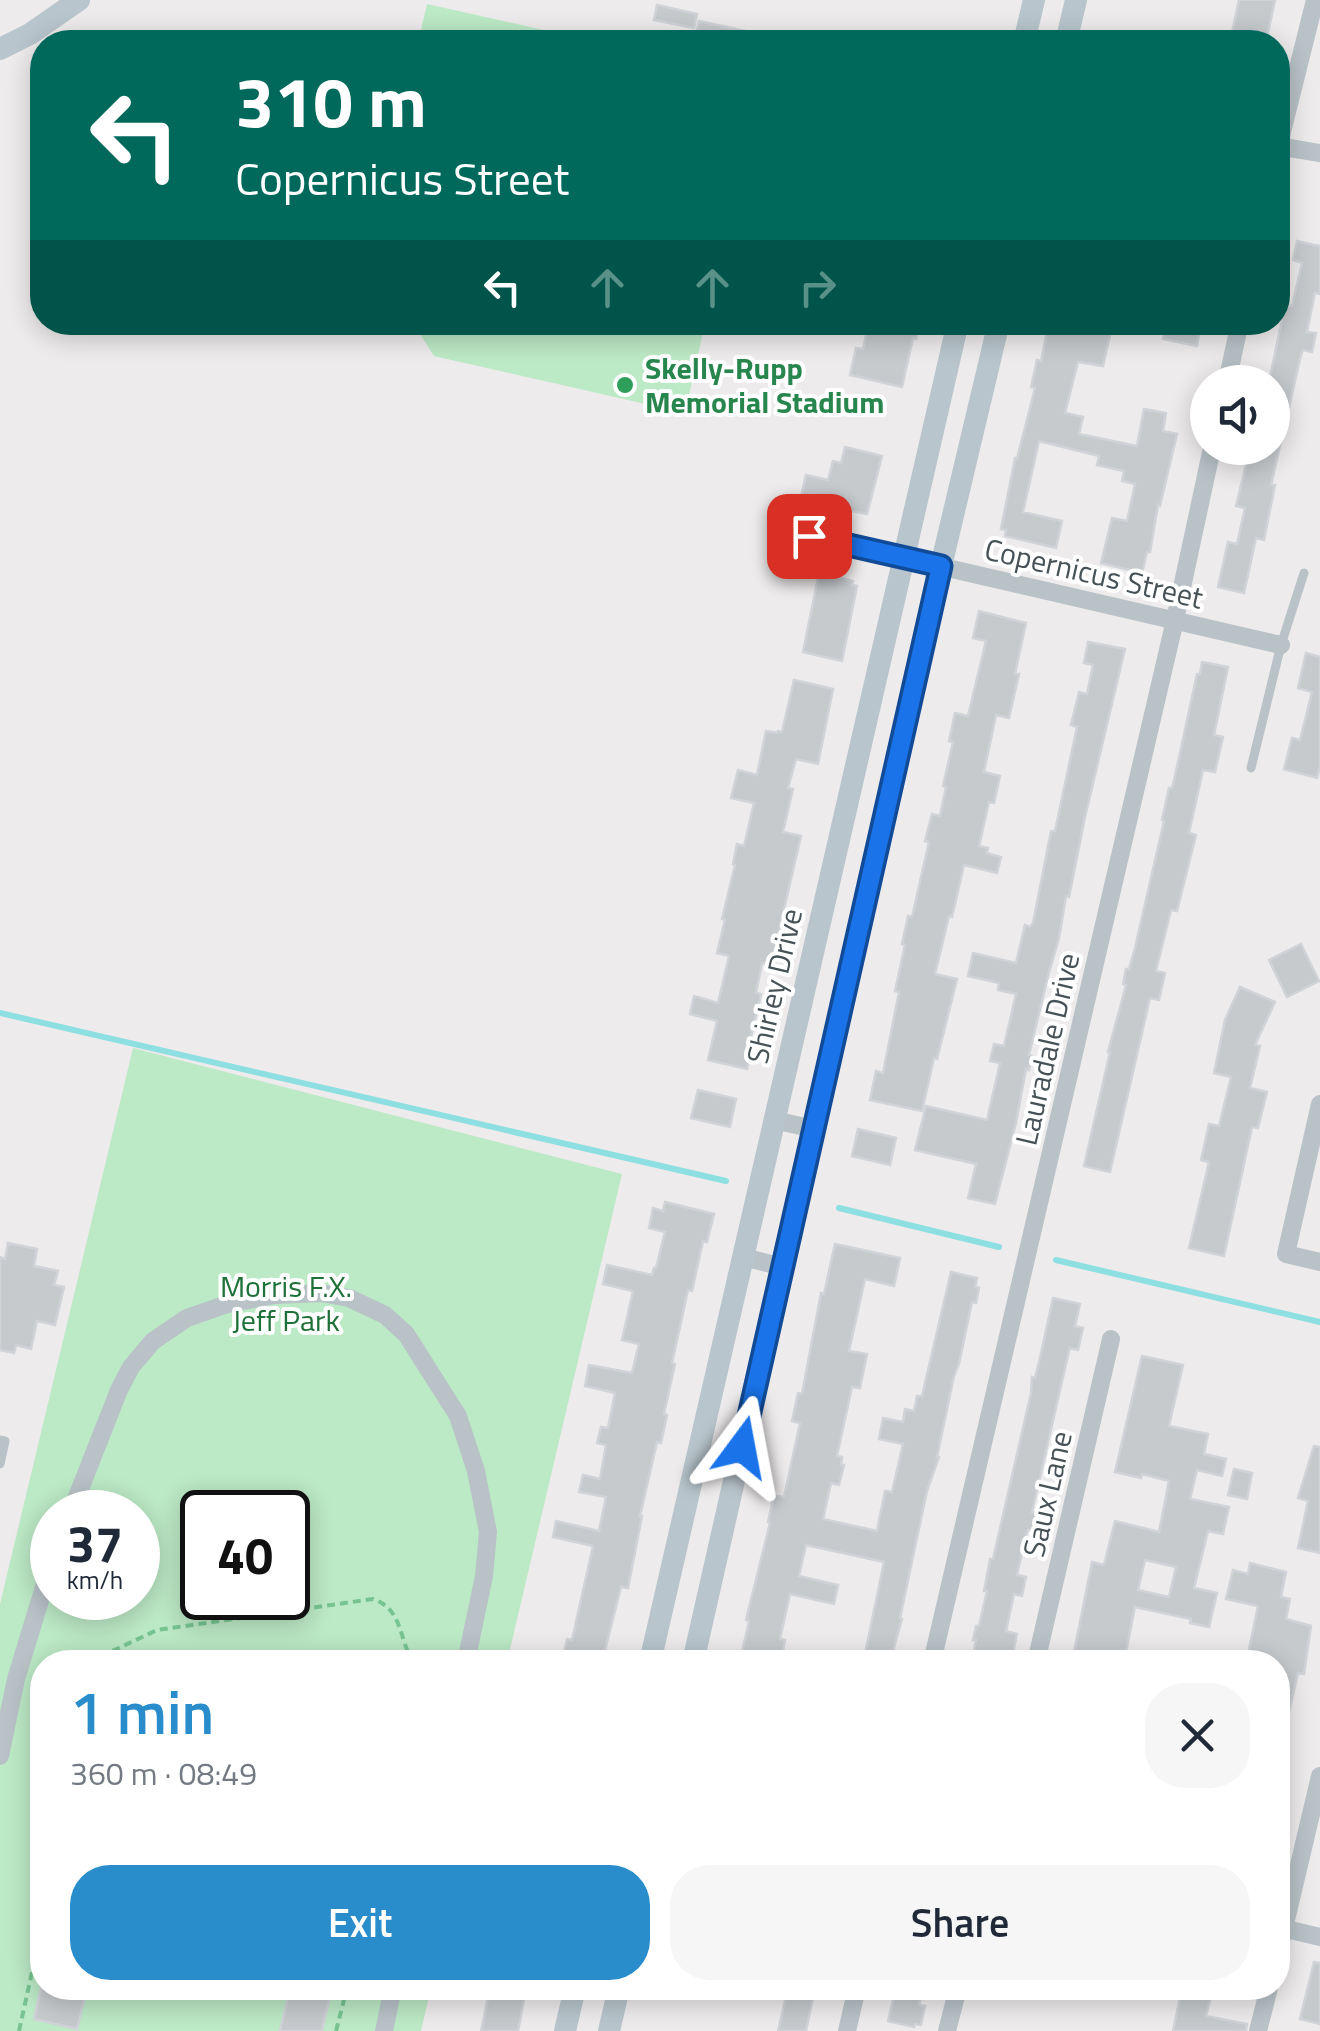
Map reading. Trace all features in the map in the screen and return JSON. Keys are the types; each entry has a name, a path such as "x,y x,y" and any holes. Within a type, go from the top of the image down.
{"street":[{"path":"36,30 79,0"},
{"path":"1027,30 1034,0"},
{"path":"1069,30 1076,0"},
{"path":"1290,99 1315,0"},
{"path":"0,49 30,34"},
{"path":"1290,149 1320,153"},
{"name":"Shirley Drive","path":"653,1650 955,335"},
{"path":"696,1650 996,335"},
{"path":"1230,365 1237,335"},
{"name":"Lauradale Drive","path":"935,1650 1208,465"},
{"name":"Copernicus Street","path":"778,529 1281,644"},
{"path":"1320,1104 1286,1254 1320,1262"},
{"path":"774,1120 814,1129"},
{"path":"742,1257 782,1267"},
{"path":"79,1490 118,1390 131,1367 154,1342 188,1318 227,1304 275,1295 322,1293 349,1298 385,1315 406,1334 458,1416 476,1471 488,1532 484,1576 469,1650"},
{"name":"Saux Lane","path":"1039,1650 1111,1339"},
{"path":"0,1756 8,1676 30,1618"},
{"path":"1290,1893 1320,1776"},
{"path":"1290,1930 1320,1937"},
{"path":"384,2031 390,2000"},
{"path":"565,2031 572,2000"},
{"path":"609,2031 616,2000"},
{"path":"846,2031 853,2000"},
{"path":"948,2031 955,2000"},
{"path":"1258,2031 1266,2000"}],"lane":[{"path":"1251,768 1281,644 1304,573"},
{"path":"0,1440 5,1442 0,1464"}],"path":[{"path":"114,1650 157,1630 373,1600 383,1602 396,1617 405,1650"},
{"path":"19,2031 30,1981"},
{"path":"336,2031 343,2000"}],"green space":[{"path":"427,4 544,30 421,30"},
{"name":"Skelly-Rupp Memorial Stadium","path":"421,335 702,335 685,413 434,356"},
{"name":"Morris F.X. Jeff Park","path":"133,1048 622,1174 510,1650 30,1650 30,2000 428,2000 421,2031 0,2031 0,1604"}],"building":[{"path":"1239,0 1275,0 1269,30 1233,30"},
{"path":"657,5 697,14 694,28 654,20"},
{"path":"699,21 740,30 697,30"},
{"path":"1297,241 1320,246 1320,294 1315,293 1307,332 1316,333 1312,352 1303,350 1301,355 1290,403 1290,365 1273,365 1279,335 1290,335 1290,306 1302,263 1293,260"},
{"path":"866,335 917,335 902,387 850,375 856,348 863,349"},
{"path":"1046,335 1110,335 1103,366 1078,362 1065,413 1083,417 1079,434 1137,446 1144,409 1166,413 1163,431 1177,434 1142,573 1101,563 1112,518 1127,521 1135,484 1122,481 1124,471 1097,465 1099,456 1039,441 1023,512 1062,521 1056,548 1005,536 1006,530 1001,529 1015,458 1035,388 1031,387 1037,360 1041,361"},
{"path":"1164,335 1199,335 1197,346 1163,339"},
{"path":"845,447 882,456 867,514 800,501 806,475 828,480 833,461 841,463"},
{"path":"1246,465 1276,465 1264,540 1256,538 1244,593 1218,587 1228,542 1237,544 1245,508 1236,506"},
{"path":"819,573 853,581 852,585 857,586 842,661 803,652"},
{"path":"979,611 1026,623 1009,718 996,715 984,772 1000,776 994,803 989,802 979,846 1001,857 997,873 964,865 935,974 957,979 922,1111 870,1100 876,1071 883,1073 899,992 895,991 905,945 902,944 929,842 925,841 932,814 940,816 955,713 968,716 986,641 973,638"},
{"path":"1088,642 1125,649 995,1204 968,1198 976,1164 915,1150 926,1106 987,1120 1000,1063 990,1061 994,1044 1004,1046 1016,994 998,990 999,983 968,976 973,953 1016,963 1025,925 1030,927 1033,923 1077,727 1071,725 1079,692 1087,694 1093,665 1084,663"},
{"path":"1306,653 1320,657 1317,778 1284,769 1292,738 1300,740 1312,692 1298,688"},
{"path":"1202,662 1228,667 1214,735 1223,737 1215,772 1203,770 1189,833 1196,835 1177,911 1171,910 1156,971 1165,973 1159,1000 1150,998 1110,1172 1084,1166 1126,985 1126,969 1135,948 1169,788"},
{"path":"794,680 833,689 818,764 796,759 788,788 793,789 783,832 801,836 771,965 762,963 756,993 761,994 747,1069 708,1060 717,1021 690,1014 694,996 718,1003 729,956 717,953 725,920 722,919 737,844 744,846 754,803 731,798 738,770 757,775 766,731 782,732"},
{"path":"1301,944 1319,981 1287,997 1269,960"},
{"path":"1240,987 1275,1002 1255,1045 1260,1046 1250,1088 1267,1092 1258,1128 1252,1127 1224,1256 1189,1248 1209,1162 1201,1160 1209,1124 1219,1126 1231,1077 1214,1073 1225,1020"},
{"path":"698,1090 736,1099 730,1127 691,1118"},
{"path":"858,1129 896,1138 890,1165 852,1156"},
{"path":"665,1202 714,1214 707,1242 703,1241 692,1291 688,1290 672,1363 675,1364 664,1414 667,1415 640,1516 628,1588 621,1587 605,1650 565,1650 567,1639 572,1640 593,1546 553,1537 556,1521 599,1531 606,1497 579,1492 583,1475 600,1479 606,1445 597,1443 601,1427 608,1428 615,1393 585,1386 589,1365 632,1373 639,1344 622,1340 633,1291 603,1284 607,1265 652,1275 665,1232 649,1228 653,1208 663,1211"},
{"path":"8,1243 37,1249 34,1266 58,1271 54,1285 64,1287 55,1325 37,1321 31,1349 16,1345 14,1353 0,1350 0,1257 5,1259"},
{"path":"835,1244 900,1258 894,1286 865,1279 849,1351 867,1354 860,1388 852,1387 837,1456 842,1457 844,1465 839,1485 831,1483 823,1519 877,1531 885,1491 892,1492 903,1444 879,1439 883,1418 903,1422 905,1409 914,1411 917,1396 922,1396 951,1272 977,1278 975,1287 979,1288 954,1376 893,1650 866,1650 884,1562 806,1545 799,1576 838,1585 834,1604 790,1594 780,1639 785,1640 783,1650 743,1650 774,1495 784,1497 800,1423 792,1421 798,1393 802,1394 821,1293 824,1294"},
{"path":"1053,1298 1080,1304 1075,1326 1083,1328 1078,1350 1069,1351 1032,1512 1039,1514 1035,1532 1028,1530 1017,1575 1026,1577 1022,1596 1014,1594 1006,1631 1017,1634 1014,1650 974,1650 990,1559 1032,1377 1035,1378"},
{"path":"1142,1356 1183,1365 1169,1426 1208,1434 1204,1454 1226,1459 1222,1476 1197,1470 1190,1499 1229,1507 1223,1534 1208,1531 1194,1588 1217,1593 1209,1627 1190,1623 1191,1619 1135,1607 1126,1650 1074,1650 1092,1562 1104,1565 1115,1521 1159,1532 1169,1481 1142,1474 1141,1478 1115,1472","holes":["1145,1560 1176,1567 1169,1597 1138,1590"]},
{"path":"1314,1446 1320,1447 1320,1553 1298,1548 1308,1501 1298,1498"},
{"path":"1234,1469 1252,1473 1247,1499 1228,1495"},
{"path":"1250,1563 1286,1572 1281,1597 1290,1599 1286,1619 1311,1626 1304,1674 1298,1673 1290,1708 1290,1650 1249,1650 1258,1606 1226,1599 1233,1570 1248,1574"},
{"path":"1314,1962 1320,1963 1320,2024 1300,2019"},
{"path":"38,2000 84,2000 77,2029 34,2019"},
{"path":"287,2000 329,2000 322,2031 280,2031"},
{"path":"487,2000 524,2000 518,2031 481,2031"},
{"path":"785,2000 812,2000 806,2031 778,2031"},
{"path":"893,2000 920,2000 919,2005 925,2006 921,2025 888,2021"},
{"path":"1179,2000 1210,2000 1206,2016 1247,2024 1246,2031 1173,2031"}],"waterway":[{"path":"0,1013 726,1181"},
{"path":"839,1208 999,1247"},
{"path":"1056,1260 1320,1322"}],"place":[{"name":"Skelly-Rupp Memorial Stadium","path":"625,385"}],"route":[{"path":"742,1447 941,566 809,536"}]}
